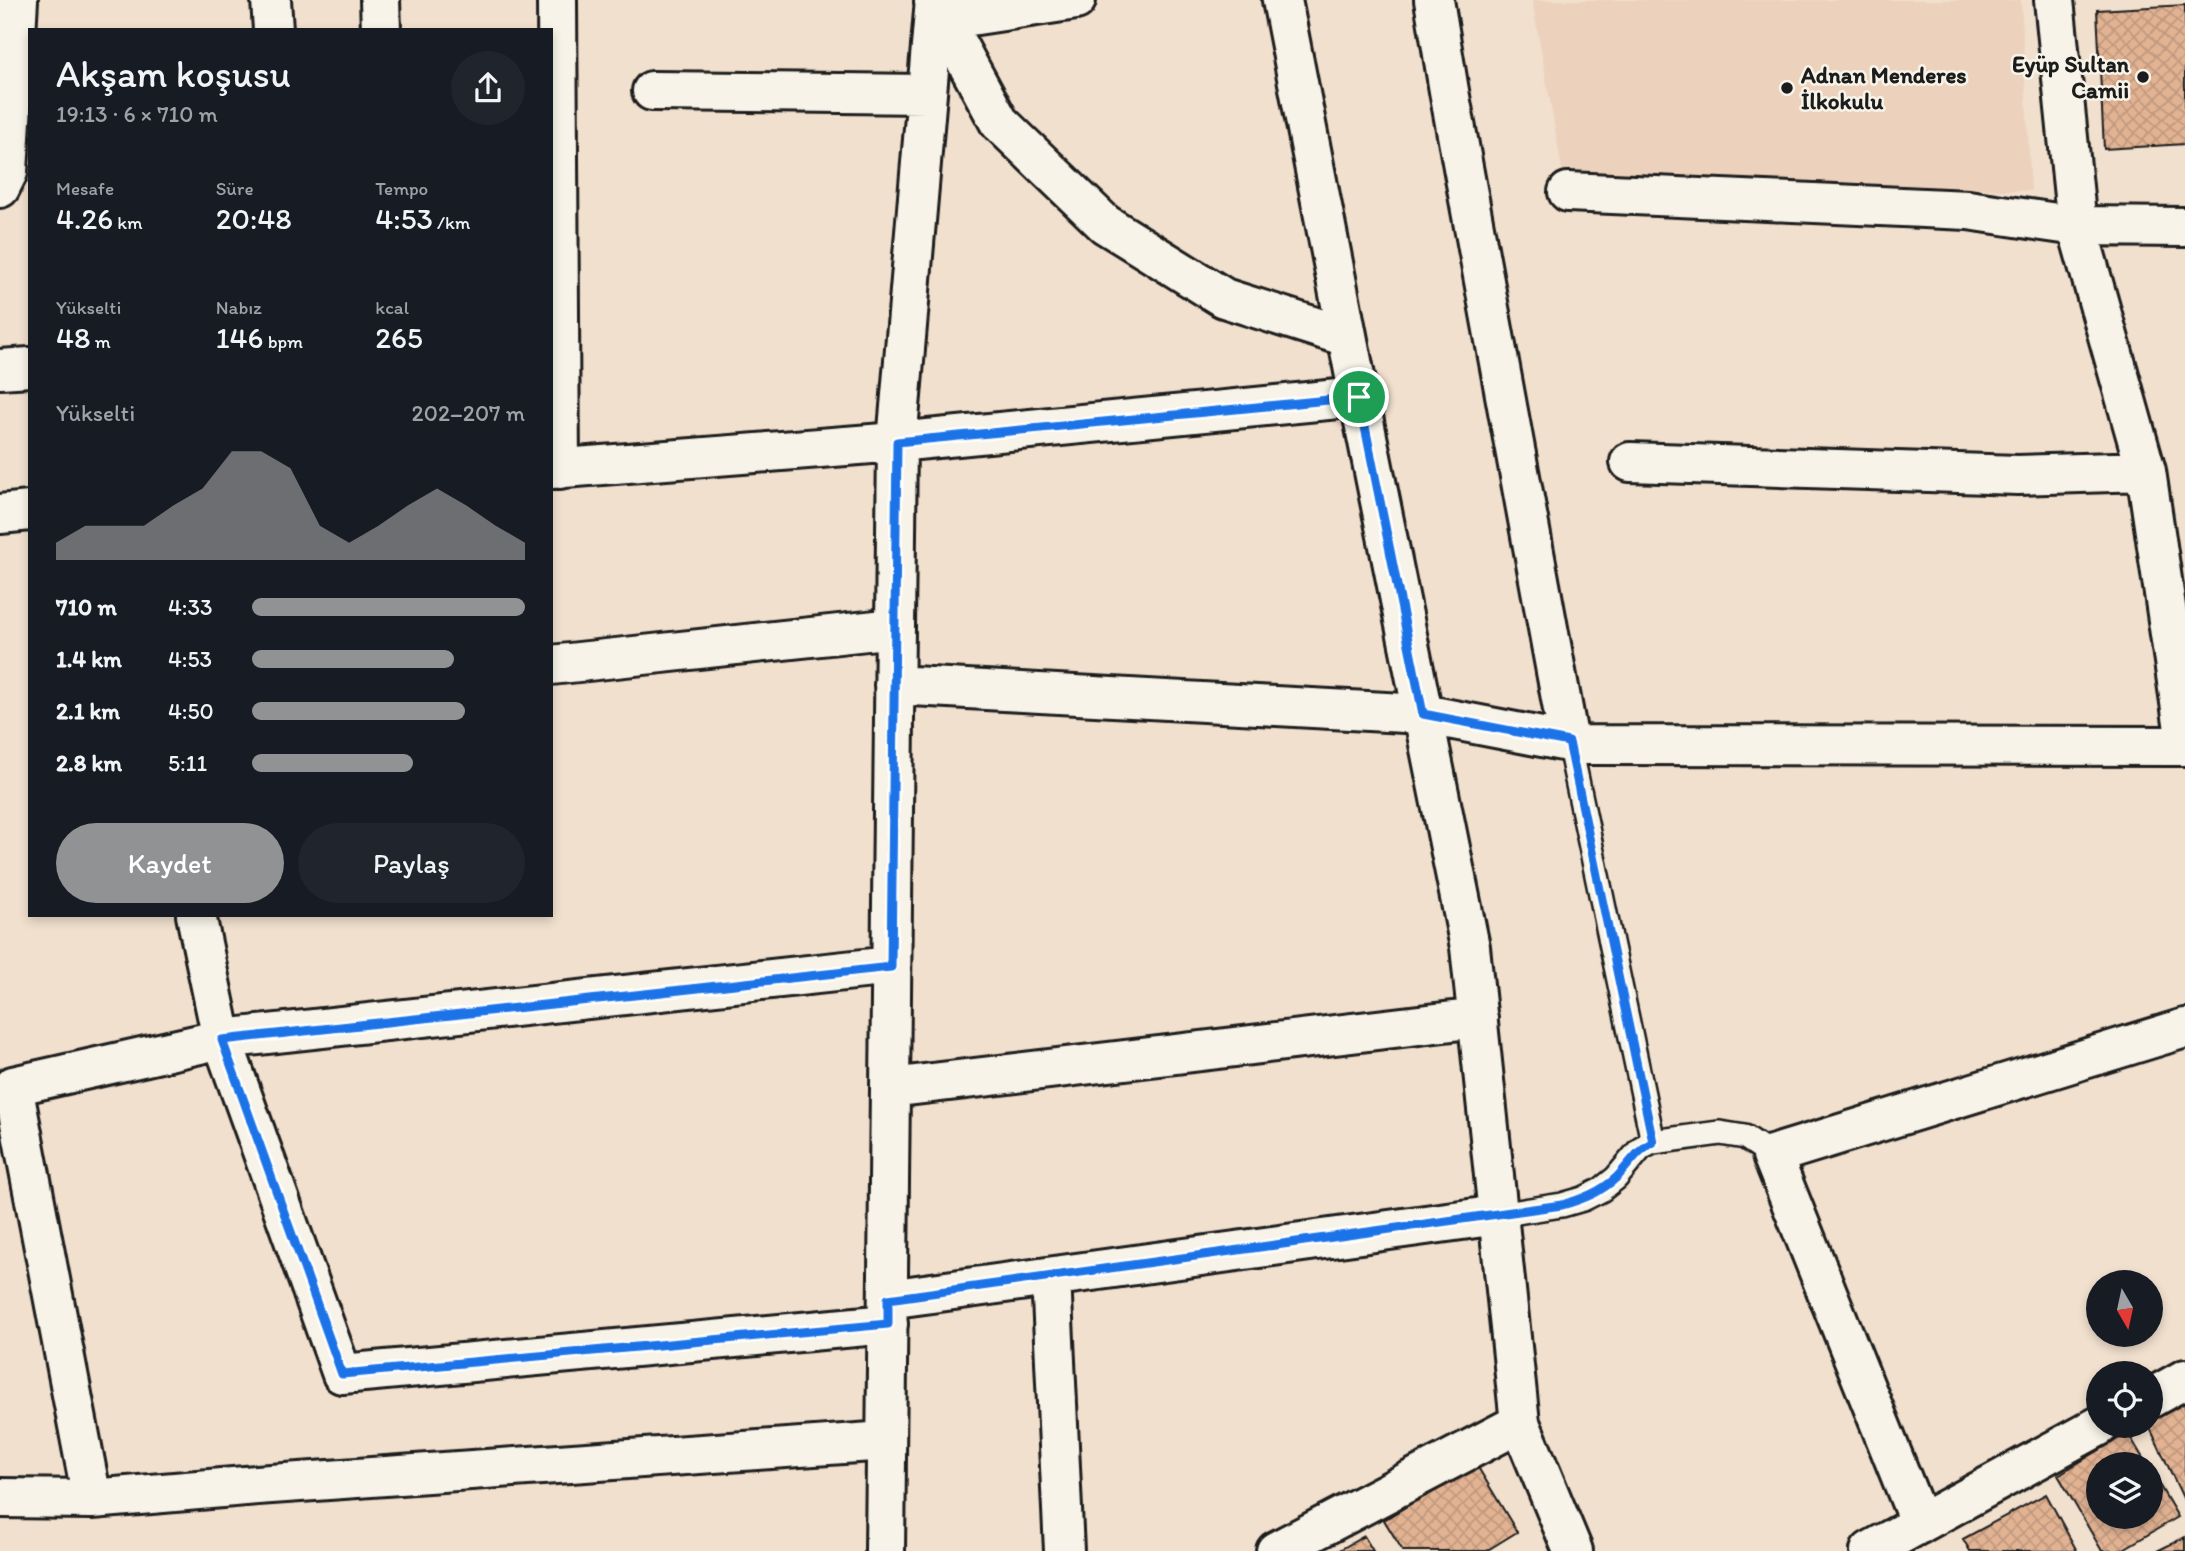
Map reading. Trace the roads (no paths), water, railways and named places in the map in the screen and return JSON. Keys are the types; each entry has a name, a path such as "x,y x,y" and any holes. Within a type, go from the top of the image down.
{"street":[{"path":"0,188 8,172 18,0"},
{"path":"271,0 273,28"},
{"path":"380,0 380,28"},
{"path":"557,0 556,469 897,442 1359,397"},
{"path":"938,7 1076,0"},
{"path":"1282,0 1470,947 1520,1423 1573,1551"},
{"path":"1434,0 1448,91 1569,742"},
{"path":"2054,0 2077,226 2146,471 2185,736"},
{"path":"885,1551 897,442 927,94 938,7"},
{"path":"938,7 999,122 1105,224 1224,298 1347,337"},
{"path":"652,91 927,94"},
{"path":"1567,192 1968,210 2077,226 2185,227"},
{"path":"0,369 28,367"},
{"path":"1630,462 2018,475 2146,471"},
{"path":"0,514 28,511"},
{"path":"553,665 895,628"},
{"path":"894,685 1423,714 1583,745 2185,746"},
{"path":"195,917 222,1040 342,1374 888,1311 1051,1277 1498,1215"},
{"path":"92,1499 13,1086 222,1040 891,967"},
{"path":"890,1088 1478,1018"},
{"path":"1920,1524 1772,1155 2185,1028"},
{"path":"1051,1277 1064,1551"},
{"path":"2163,1391 2185,1379"},
{"path":"1276,1551 1520,1423"},
{"path":"1870,1551 2086,1433"},
{"path":"0,1498 92,1499 886,1441"}],"lane":[{"path":"1569,742 1653,1142"},
{"path":"1498,1215 1583,1199 1616,1178 1641,1148 1653,1142 1720,1133 1745,1137 1772,1155"}],"place":[{"name":"Eyüp Sultan Camii","path":"2143,77"},
{"name":"Adnan Menderes İlkokulu","path":"1787,88"}]}
